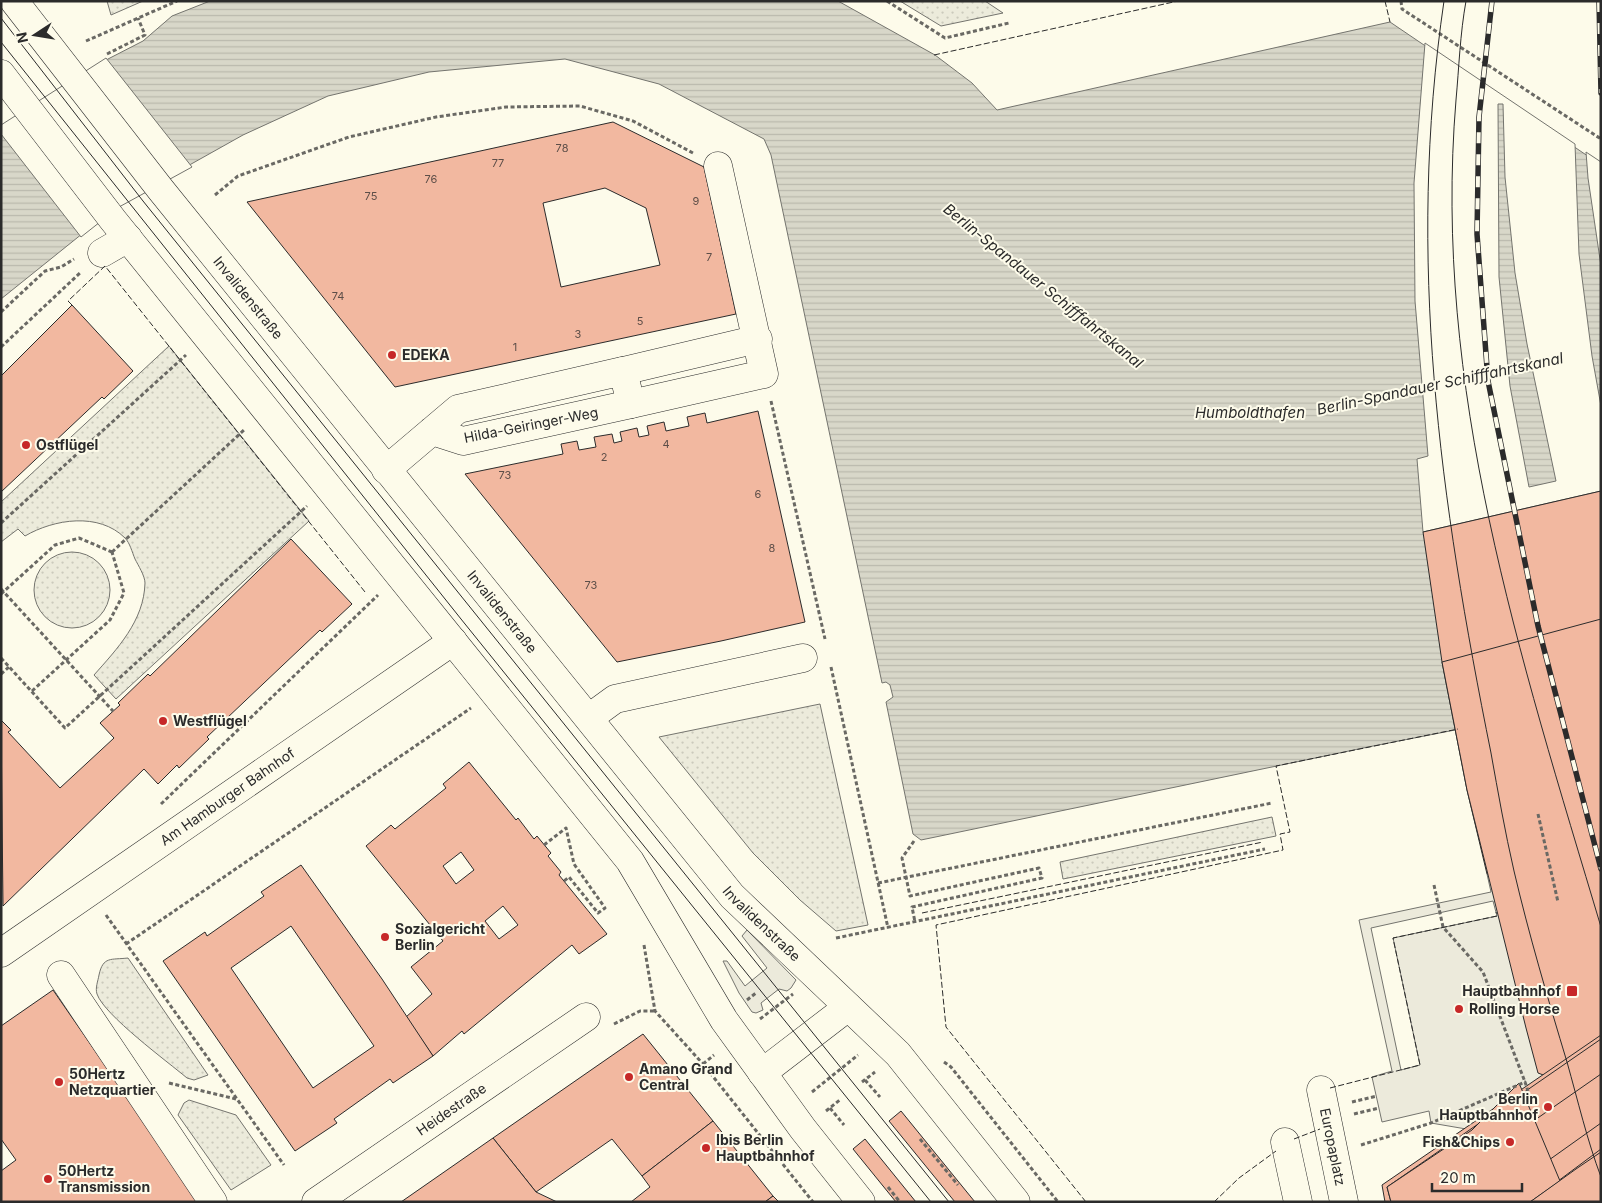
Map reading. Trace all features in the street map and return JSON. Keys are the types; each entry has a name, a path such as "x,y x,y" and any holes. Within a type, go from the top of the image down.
{"main road":[{"name":"Invalidenstraße","path":"14,1 161,190 732,896 898,1054 1016,1202"},
{"path":"9,90 630,861 737,1037 790,1111 861,1202"},
{"path":"718,166 764,374"},
{"path":"102,253 120,229"},
{"name":"Hilda-Geiringer-Weg","path":"386,470 458,409 758,340"},
{"path":"623,370 631,404"},
{"name":"Hilda-Geiringer-Weg","path":"432,431 463,441 764,374"},
{"name":"Am Hamburger Bahnhof","path":"1,953 453,641"},
{"path":"589,718 615,699 803,658"},
{"path":"61,975 213,1202"},
{"path":"762,1073 848,1007"},
{"name":"Heidestraße","path":"330,1198 586,1017"},
{"name":"Europaplatz","path":"1320,1090 1342,1192"},
{"path":"1285,1142 1298,1198"}],"path":[{"path":"86,42 177,1"},
{"path":"887,1 945,38 1009,22"},
{"path":"1401,1 1402,9 1601,139"},
{"path":"107,54 145,35 138,18"},
{"path":"215,195 238,176 349,137 436,117 506,108 580,106 632,122 718,166"},
{"path":"1,347 102,253"},
{"path":"1,312 45,271 61,267"},
{"path":"1,523 188,354"},
{"path":"764,374 826,642"},
{"path":"112,552 240,434"},
{"path":"1,658 65,728 308,506"},
{"path":"112,552 79,538 55,545 2,592 113,711"},
{"path":"32,692 110,620 124,593 112,552"},
{"path":"154,811 379,593"},
{"path":"830,662 888,928"},
{"path":"1,674 9,667"},
{"path":"126,944 472,707"},
{"path":"878,883 1272,803"},
{"path":"1538,814 1558,902"},
{"path":"544,845 566,828 570,855 574,864 605,908 598,914 569,877 564,881"},
{"path":"914,841 902,858 910,896 1039,868 1042,878 912,907 915,922"},
{"path":"836,938 1265,849"},
{"path":"1434,885 1443,927 1483,972 1528,1091"},
{"path":"90,893 284,1165"},
{"path":"703,1064 814,975"},
{"path":"745,1002 756,993"},
{"path":"586,1017 609,1027 640,1011 655,1011 703,1064 813,1202"},
{"path":"760,1135 880,1037"},
{"path":"939,1059 950,1067 1058,1202"},
{"path":"880,1098 864,1081 882,1067"},
{"path":"127,1074 237,1099"},
{"path":"1383,1140 1431,1123 1525,1082"},
{"path":"820,1116 841,1099"},
{"path":"830,1108 844,1125"},
{"path":"920,1139 958,1185"}],"shaded area":[{"path":"107,1 143,1 111,15"},
{"path":"900,1 985,1 1003,13 941,26"},
{"path":"169,346 309,521 116,699 94,675 128,634 140,610 145,583 144,577 128,542 114,530 102,524 90,521 76,521 49,525 25,536 18,529 1,542 1,502"},
{"path":"72,552 87,555 99,563 107,575 110,590 107,605 99,617 87,625 72,628 57,625 45,617 37,605 34,590 37,575 45,563 57,555"},
{"path":"820,704 868,925 836,931 800,900 753,853 659,737"},
{"path":"1272,817 1276,836 1063,879 1060,862"},
{"path":"1496,872 1552,1089 1472,1130 1431,1123 1429,1111 1382,1122 1372,1077 1392,1071 1359,920 1491,892 1487,874","holes":["1493,901 1497,916 1393,938 1420,1065 1401,1070 1371,928"]},
{"path":"747,930 796,980 787,991 779,989 761,1003 763,1010 756,1013 752,1012 739,993 723,961 727,961 745,986 767,968 742,936"},
{"path":"128,958 208,1075 194,1080 187,1078 124,1026 102,1003 96,989 103,965 112,959"},
{"path":"189,1100 236,1115 271,1165 231,1190 178,1115 184,1103"}],"water":[{"name":"Humboldthafen","path":"210,1 838,1 935,55 972,83 997,110 1390,22 1601,165 1601,622 1542,713 1368,747 921,840 913,834 886,702 893,697 890,685 886,682 882,683 771,155 764,139 659,84 565,59 429,72 328,96 243,135 118,205 1,299 1,128 108,59 143,41 172,16"}],"pier":[{"path":"1425,43 1575,144 1579,254 1592,356 1601,406 1601,491 1423,532 1417,459 1428,456 1415,301 1414,183","holes":["1498,104 1503,104 1505,177 1515,273 1527,344 1556,481 1529,487 1510,386 1499,277"]},
{"path":"106,58 192,167 119,207 81,237 1,134 1,125"},
{"path":"1586,152 1601,162 1601,266 1588,178"}],"building":[{"path":"613,122 704,167 736,314 395,387 247,202","holes":["605,188 646,208 660,265 561,287 543,203"]},
{"name":"Ostflügel","path":"72,305 133,371 104,399 102,397 1,492 1,376"},
{"path":"758,411 805,622 721,641 617,662 465,474 563,454 561,444 577,441 579,450 596,447 594,437 612,434 614,443 622,441 620,432 637,428 639,437 649,435 647,426 664,422 666,431 689,426 687,417 705,413 707,423"},
{"path":"1601,491 1601,849 1487,874 1467,790 1442,662 1423,532"},
{"name":"Westflügel","path":"291,539 352,604 322,632 320,630 207,737 209,739 179,768 177,765 158,784 144,769 3,906 1,720 11,730 8,732 60,788 114,738 100,723 120,705 118,703 148,674 150,676"},
{"path":"1601,619 1601,1152 1576,1169 1546,1076 1538,1073 1526,1028 1467,790 1442,662"},
{"path":"469,762 516,820 518,818 534,839 537,836 551,853 548,856 561,872 559,875 607,934 579,954 572,945 464,1034 462,1031 433,1056 406,1017 432,994 411,967 443,941 366,846 391,825 395,829 446,788 443,784","holes":["461,852 474,870 456,884 443,866","503,906 518,925 499,939 485,921"]},
{"path":"301,865 382,979 433,1056 393,1083 390,1079 334,1119 337,1123 295,1151 163,961 205,932 207,936 264,896 261,892","holes":["291,926 374,1046 313,1088 231,968"]},
{"name":"50Hertz Netzquartier","path":"53,990 200,1202 1,1202 1,1171 16,1160 1,1139 1,1026"},
{"name":"Amano Grand Central","path":"643,1034 713,1121 642,1176 612,1139 536,1192 493,1138"},
{"name":"Berlin Hauptbahnhof","path":"1601,1035 1601,1179 1568,1202 1385,1202 1382,1185"},
{"name":"Berlin Hauptbahnhof","path":"1601,1039 1601,1149 1530,1202 1391,1202 1387,1187"},
{"path":"1601,1074 1601,1123 1490,1202 1417,1202"},
{"path":"1519,1083 1560,1181 1530,1202 1391,1202 1387,1187 1472,1130"},
{"path":"901,1111 975,1202 955,1202 889,1121"},
{"name":"Ibis Berlin Hauptbahnhof","path":"713,1121 773,1196 765,1202 631,1202 650,1187 642,1176"},
{"path":"493,1138 536,1192 557,1202 401,1202"},
{"path":"865,1139 916,1202 896,1202 853,1149"},
{"path":"1601,1152 1601,1202 1530,1202 1576,1169"},
{"path":"773,1196 779,1202 765,1202"}],"tram line":[{"path":"1444,1 1433,97 1428,192 1429,286 1434,379 1444,472 1473,659 1511,856 1539,967 1587,1135 1601,1177"},
{"path":"1466,1 1456,100 1452,207 1457,312 1470,416 1489,520 1513,622 1601,927"},
{"path":"1,18 143,201 949,1202"},
{"path":"1,42 461,619 931,1202"}],"railway":[{"path":"1492,1 1479,117 1477,234 1488,381 1538,626 1601,869"},
{"path":"1599,1 1601,93"}],"fence":[{"path":"934,55 1178,1"},
{"path":"1385,1 1390,22"},
{"path":"72,305 68,301 105,266 365,592"},
{"path":"1086,1202 946,1027 936,925 1283,850 1280,834 1290,832 1276,766 1458,729"},
{"path":"922,913 1263,842"},
{"path":"1330,1088 1420,1065 1393,938 1497,916 1496,912"},
{"path":"1294,1139 1320,1129"},
{"path":"1214,1202 1239,1178 1276,1151"}],"place":[{"name":"EDEKA","path":"392,355"},
{"name":"Ostflügel","path":"26,445"},
{"name":"Westflügel","path":"163,721"},
{"name":"Sozialgericht Berlin","path":"385,937"},
{"name":"Hauptbahnhof","path":"1572,991"},
{"name":"Rolling Horse","path":"1459,1009"},
{"name":"Amano Grand Central","path":"629,1077"},
{"name":"50Hertz Netzquartier","path":"59,1082"},
{"name":"Berlin Hauptbahnhof","path":"1548,1107"},
{"name":"Fish&Chips","path":"1510,1142"},
{"name":"Ibis Berlin Hauptbahnhof","path":"706,1148"},
{"name":"50Hertz Transmission","path":"48,1179"}],"water label":[{"name":"Berlin-Spandauer Schifffahrtskanal","path":"1043,286"},
{"name":"Berlin-Spandauer Schifffahrtskanal","path":"1440,384"}]}
